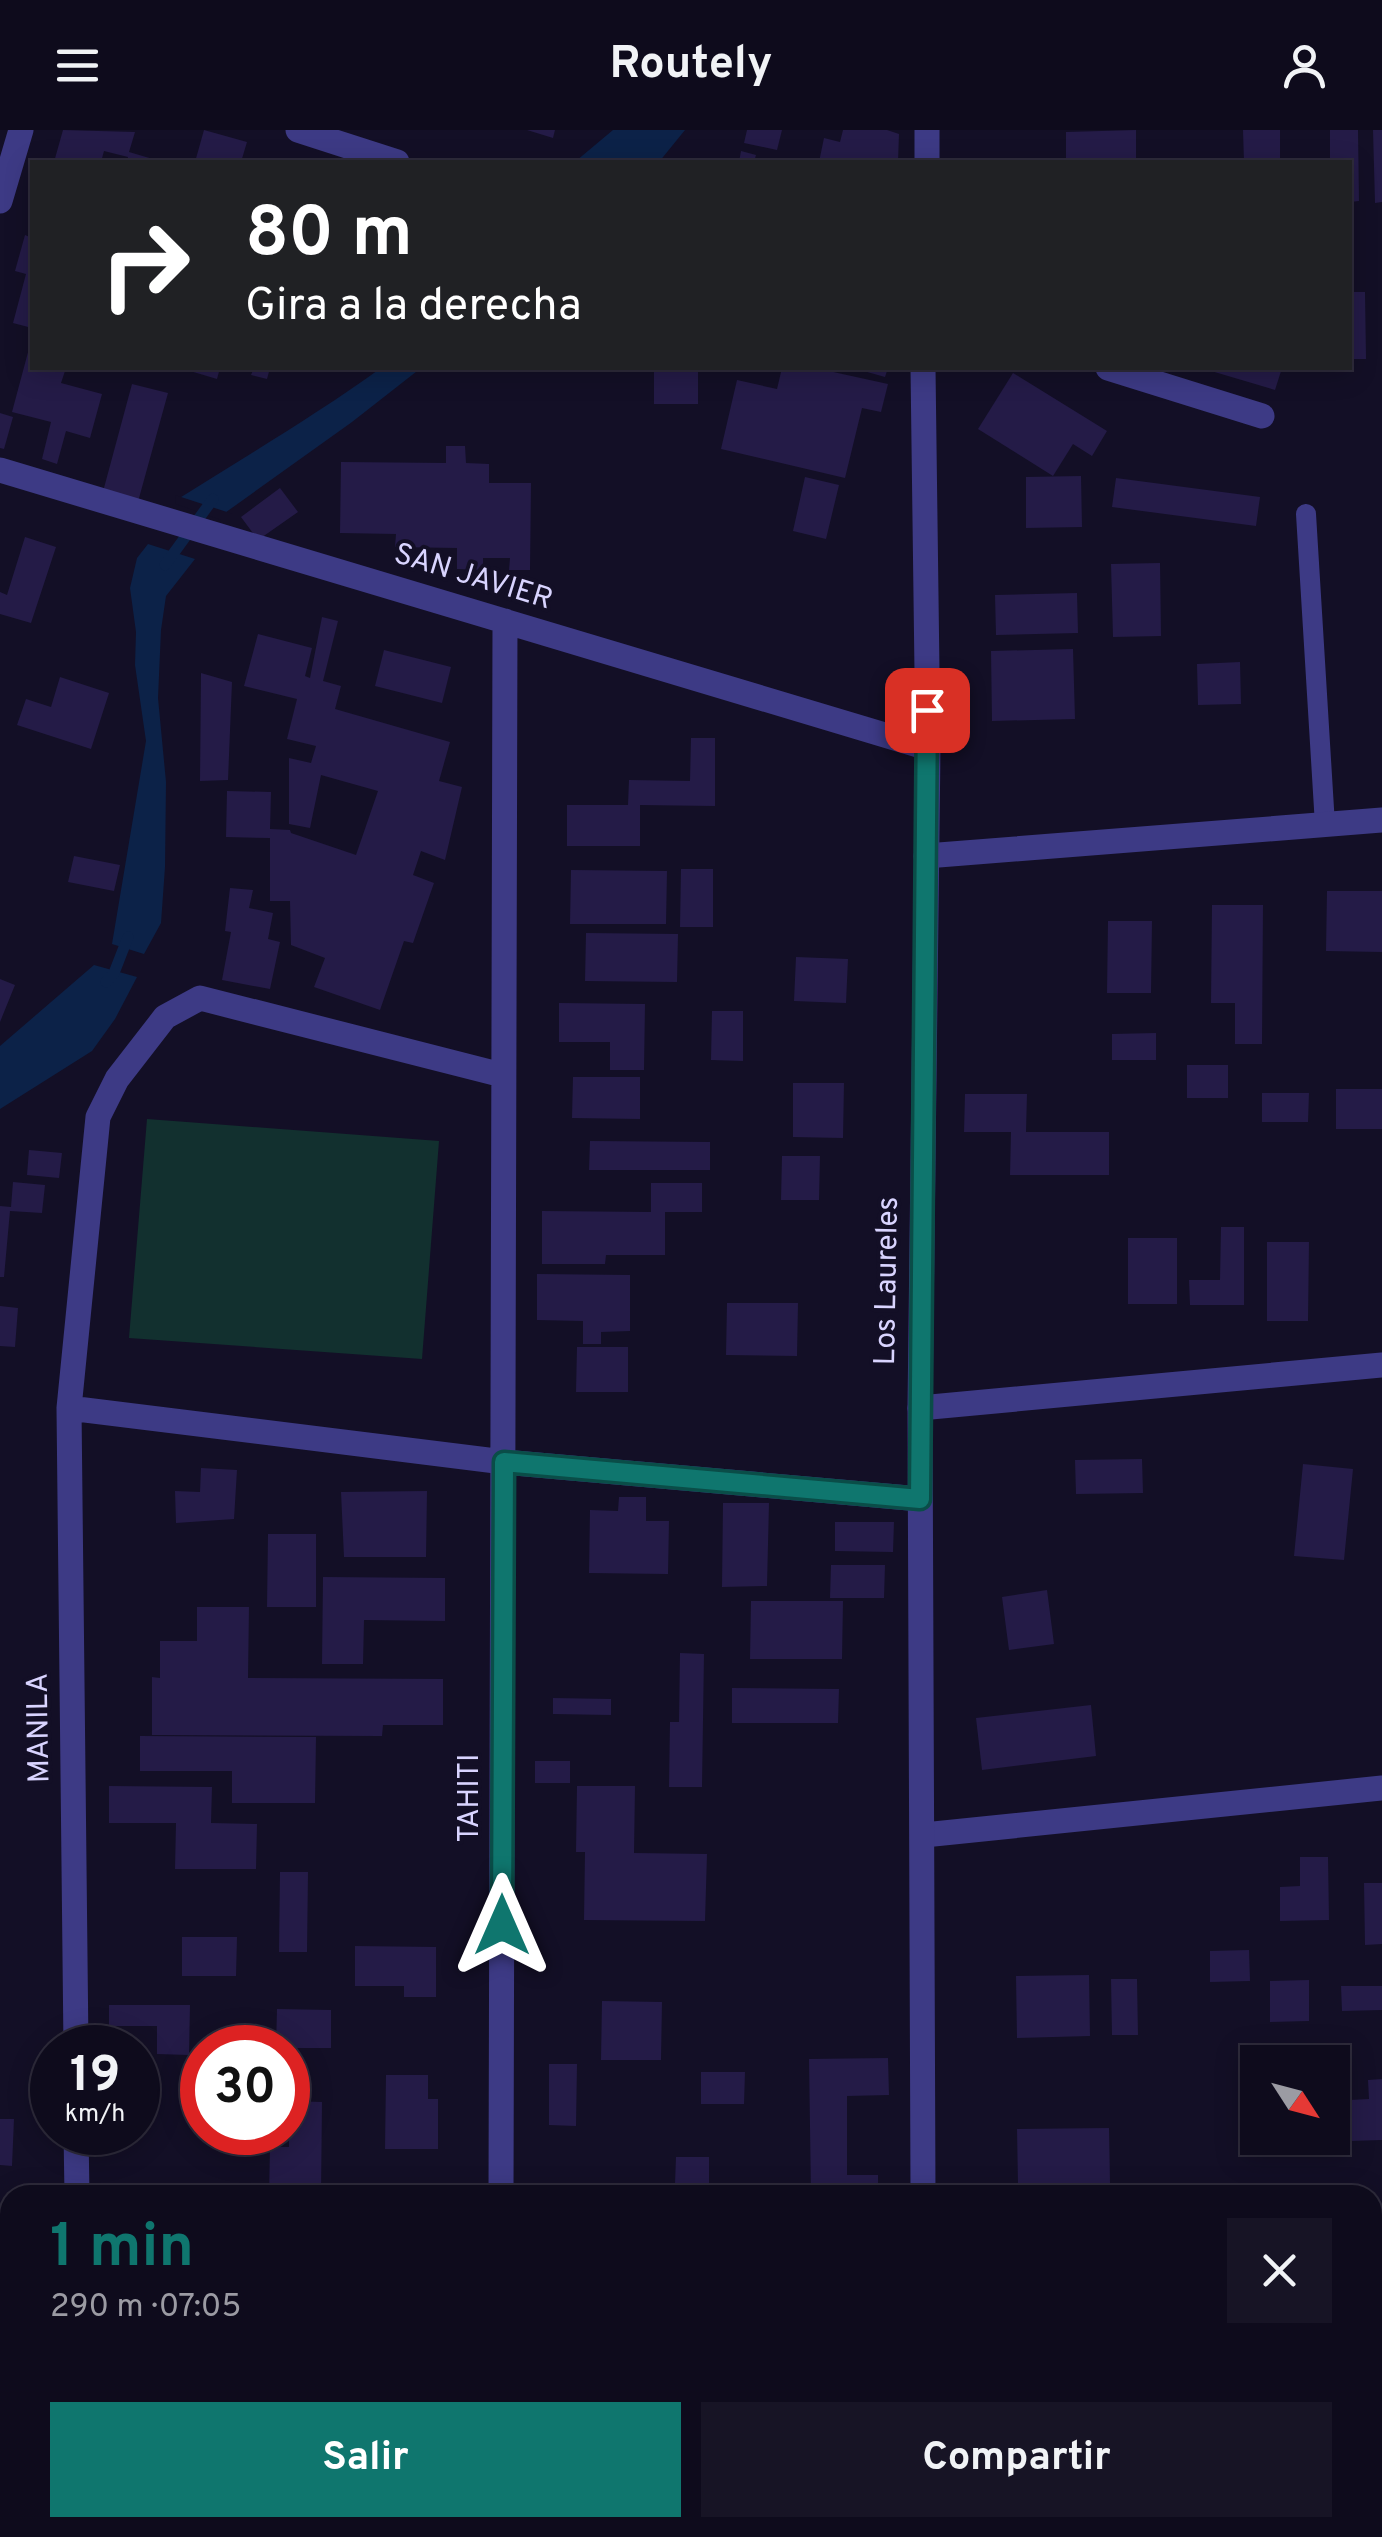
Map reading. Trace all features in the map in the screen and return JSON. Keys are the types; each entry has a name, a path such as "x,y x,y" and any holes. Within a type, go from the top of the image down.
{"street":[{"path":"0,201 21,130"},
{"path":"298,130 391,160"},
{"path":"926,160 928,130"},
{"name":"Los Laureles","path":"923,370 928,748 920,1408 923,2185"},
{"path":"1114,370 1262,416"},
{"name":"SAN JAVIER","path":"0,470 928,748"},
{"name":"TAHITI","path":"501,2185 505,621"},
{"path":"926,856 1382,820"},
{"name":"MANILA","path":"76,2025 69,1408 98,1117 117,1079 165,1018 200,998 502,1075"},
{"path":"920,1408 1382,1365"},
{"path":"69,1408 504,1462 920,1499"},
{"path":"924,1834 1382,1788"},
{"path":"76,2155 77,2185"}],"lane":[{"path":"1306,514 1325,825"}],"green space":[{"path":"147,1119 439,1141 422,1359 129,1338"}],"water":[{"path":"613,130 685,130 661,160 577,160"},
{"path":"378,370 418,370 222,515 178,499"},
{"path":"148,544 195,559 166,596 161,630 158,698 166,782 165,867 161,923 144,954 112,944 146,741 135,665 136,632 130,588 137,558"},
{"path":"94,965 137,977 115,1019 92,1051 0,1109 0,1046"}],"pier":[{"path":"175,495 233,514 221,520 176,504"}],"building":[{"path":"63,130 135,132 129,152 156,160 127,160 128,157 104,151 102,160 55,160"},
{"path":"204,130 247,142 242,160 196,160"},
{"path":"527,130 555,130 553,138"},
{"path":"747,130 782,130 777,150 744,143"},
{"path":"843,130 887,130 899,134 898,160 819,160 824,138 840,142"},
{"path":"1136,130 1136,160 1066,160 1066,132"},
{"path":"1243,130 1280,130 1280,160 1244,160"},
{"path":"1330,130 1358,130 1359,201 1352,202 1352,160 1330,160"},
{"path":"1373,130 1382,130 1382,202 1375,203"},
{"path":"741,151 756,155 755,160 739,160"},
{"path":"25,235 30,237 30,327 13,323 26,274 15,271"},
{"path":"1352,292 1365,292 1366,359 1352,359"},
{"path":"30,345 30,370 65,370 61,383 102,394 90,438 66,431 57,464 42,459 51,422 12,412"},
{"path":"187,370 219,370 217,379"},
{"path":"253,370 269,370 267,379 251,375"},
{"path":"654,370 698,370 698,404 654,404"},
{"path":"782,370 824,370 888,384 881,412 862,408 845,478 721,449 737,380 777,389"},
{"path":"860,370 887,370 885,377"},
{"path":"1208,370 1281,370 1275,390"},
{"path":"1013,373 1107,431 1092,456 1073,444 1053,476 978,429"},
{"path":"132,384 168,393 136,509 101,499"},
{"path":"0,413 13,417 4,449 0,448"},
{"path":"446,446 465,446 466,463 489,464 489,483 531,483 530,570 509,570 510,558 483,558 483,570 457,569 457,548 395,547 396,534 340,533 341,462 446,463"},
{"path":"1081,476 1082,527 1026,528 1026,477"},
{"path":"805,477 839,485 826,539 793,531"},
{"path":"1116,478 1260,497 1256,526 1112,507"},
{"path":"280,488 298,512 258,540 241,517"},
{"path":"25,537 56,547 31,623 0,614 0,592 7,595"},
{"path":"1160,563 1161,636 1113,637 1111,564"},
{"path":"1077,593 1078,633 996,635 995,595"},
{"path":"322,617 338,621 323,681 341,686 335,709 450,742 439,781 462,787 445,860 421,851 413,875 434,883 413,943 404,941 380,1010 314,987 325,958 291,945 290,901 270,901 270,838 226,837 227,791 271,792 270,829 290,830 356,855 378,791 321,775 310,828 289,824 289,758 311,763 316,746 287,739 297,699 244,686 258,634 312,648 305,676 310,678"},
{"path":"1073,649 1075,719 992,721 991,651"},
{"path":"384,650 451,667 442,703 375,686"},
{"path":"1240,662 1241,704 1198,705 1197,664"},
{"path":"201,673 232,682 228,780 200,781"},
{"path":"60,677 109,693 91,749 17,725 26,699 51,707"},
{"path":"691,738 715,738 715,806 640,805 640,846 567,846 567,805 628,805 629,780 690,781"},
{"path":"74,856 120,865 114,891 68,882"},
{"path":"681,869 713,869 713,927 680,927"},
{"path":"571,870 667,871 666,924 570,924"},
{"path":"230,888 253,890 249,908 273,913 268,939 280,942 270,989 222,980 231,932 225,931"},
{"path":"1327,891 1382,891 1382,952 1326,951"},
{"path":"1212,905 1263,905 1262,1044 1235,1044 1235,1003 1211,1003"},
{"path":"1108,921 1152,921 1151,993 1107,993"},
{"path":"586,933 678,934 677,982 585,981"},
{"path":"796,957 848,959 846,1003 794,1001"},
{"path":"0,979 15,985 0,1022"},
{"path":"559,1003 645,1004 644,1070 610,1070 610,1042 559,1042"},
{"path":"712,1011 743,1011 743,1061 711,1060"},
{"path":"1156,1033 1156,1060 1112,1060 1112,1034"},
{"path":"1187,1065 1228,1065 1228,1098 1187,1098"},
{"path":"573,1077 640,1077 640,1119 572,1118"},
{"path":"793,1083 844,1083 843,1138 793,1137"},
{"path":"1336,1089 1382,1089 1382,1129 1336,1129"},
{"path":"1262,1093 1309,1093 1308,1122 1262,1122"},
{"path":"965,1094 1027,1094 1026,1132 1109,1132 1109,1175 1010,1175 1011,1132 964,1132"},
{"path":"590,1141 710,1142 710,1170 589,1170"},
{"path":"29,1150 62,1153 59,1178 27,1175"},
{"path":"782,1156 820,1156 819,1200 781,1200"},
{"path":"13,1182 45,1185 42,1213 10,1211 4,1277 0,1277 0,1206 11,1207"},
{"path":"651,1183 702,1183 702,1212 665,1212 665,1255 606,1255 605,1264 542,1264 542,1211 651,1212"},
{"path":"1221,1227 1244,1227 1244,1305 1190,1305 1189,1280 1220,1280"},
{"path":"1128,1238 1177,1238 1177,1304 1128,1304"},
{"path":"1267,1242 1309,1242 1308,1321 1267,1321"},
{"path":"537,1274 630,1275 630,1331 601,1332 601,1344 583,1344 583,1321 537,1320"},
{"path":"727,1303 798,1303 797,1356 726,1355"},
{"path":"0,1306 18,1308 15,1347 0,1346"},
{"path":"577,1347 628,1347 628,1392 576,1392"},
{"path":"1142,1459 1143,1493 1076,1494 1075,1460"},
{"path":"1303,1464 1353,1469 1344,1560 1294,1556"},
{"path":"201,1468 237,1470 234,1519 176,1523 175,1491 200,1492"},
{"path":"427,1491 426,1557 344,1557 341,1492"},
{"path":"619,1497 646,1497 646,1521 669,1521 668,1574 589,1573 590,1510 618,1511"},
{"path":"723,1503 769,1503 767,1586 722,1587"},
{"path":"835,1522 894,1522 893,1552 835,1551"},
{"path":"268,1534 316,1534 316,1607 267,1607"},
{"path":"831,1565 885,1565 884,1598 830,1598"},
{"path":"323,1577 445,1578 445,1621 364,1620 363,1664 322,1664"},
{"path":"1047,1590 1054,1644 1009,1650 1002,1597"},
{"path":"751,1601 843,1601 842,1659 750,1659"},
{"path":"197,1607 249,1607 248,1678 443,1679 443,1725 383,1725 382,1736 152,1735 152,1677 160,1678 160,1641 197,1641"},
{"path":"680,1653 704,1654 702,1787 669,1787 670,1722 679,1722"},
{"path":"732,1688 839,1689 838,1723 732,1723"},
{"path":"553,1698 611,1699 611,1715 553,1714"},
{"path":"1091,1705 1096,1756 982,1770 976,1718"},
{"path":"140,1736 316,1737 315,1803 232,1803 232,1771 140,1771"},
{"path":"535,1761 570,1761 570,1783 535,1783"},
{"path":"109,1786 212,1787 211,1823 257,1824 256,1869 175,1869 176,1823 109,1823"},
{"path":"577,1786 635,1786 634,1853 707,1854 705,1921 584,1920 585,1852 576,1852"},
{"path":"1300,1857 1328,1857 1329,1920 1280,1921 1280,1887 1300,1886"},
{"path":"280,1872 308,1872 307,1952 279,1952"},
{"path":"1364,1883 1382,1883 1382,1944 1365,1945"},
{"path":"182,1937 237,1937 236,1976 182,1976"},
{"path":"355,1946 436,1947 436,1997 404,1997 404,1986 355,1986"},
{"path":"1249,1950 1250,1981 1210,1982 1210,1951"},
{"path":"1089,1975 1090,2036 1017,2038 1016,1976"},
{"path":"1111,1979 1137,1979 1138,2035 1112,2035"},
{"path":"1309,1980 1309,2021 1270,2022 1270,1981"},
{"path":"1341,1986 1382,1986 1382,2010 1342,2011"},
{"path":"602,2001 662,2002 661,2060 601,2060"},
{"path":"109,2005 190,2005 190,2025 180,2025 180,2055 160,2054 160,2025 109,2025"},
{"path":"277,2009 331,2010 331,2048 310,2048 310,2025 277,2025"},
{"path":"888,2058 889,2095 847,2096 847,2175 878,2175 878,2185 811,2185 809,2059"},
{"path":"549,2064 577,2064 576,2126 549,2125"},
{"path":"701,2072 745,2072 744,2104 701,2104"},
{"path":"386,2075 428,2075 428,2099 438,2099 438,2149 385,2149"},
{"path":"1382,2079 1382,2140 1350,2141 1350,2100 1369,2099 1368,2080"},
{"path":"310,2102 322,2102 321,2185 269,2185 270,2155 310,2155"},
{"path":"0,2119 14,2119 12,2166 0,2165"},
{"path":"1109,2128 1110,2183 1018,2185 1017,2129"},
{"path":"676,2157 709,2157 709,2184 675,2184"}],"waterway":[{"path":"165,565 213,499"},
{"path":"106,982 114,973 128,937"}],"route":[{"path":"502,1925 504,1462 920,1499 927,710"}]}
